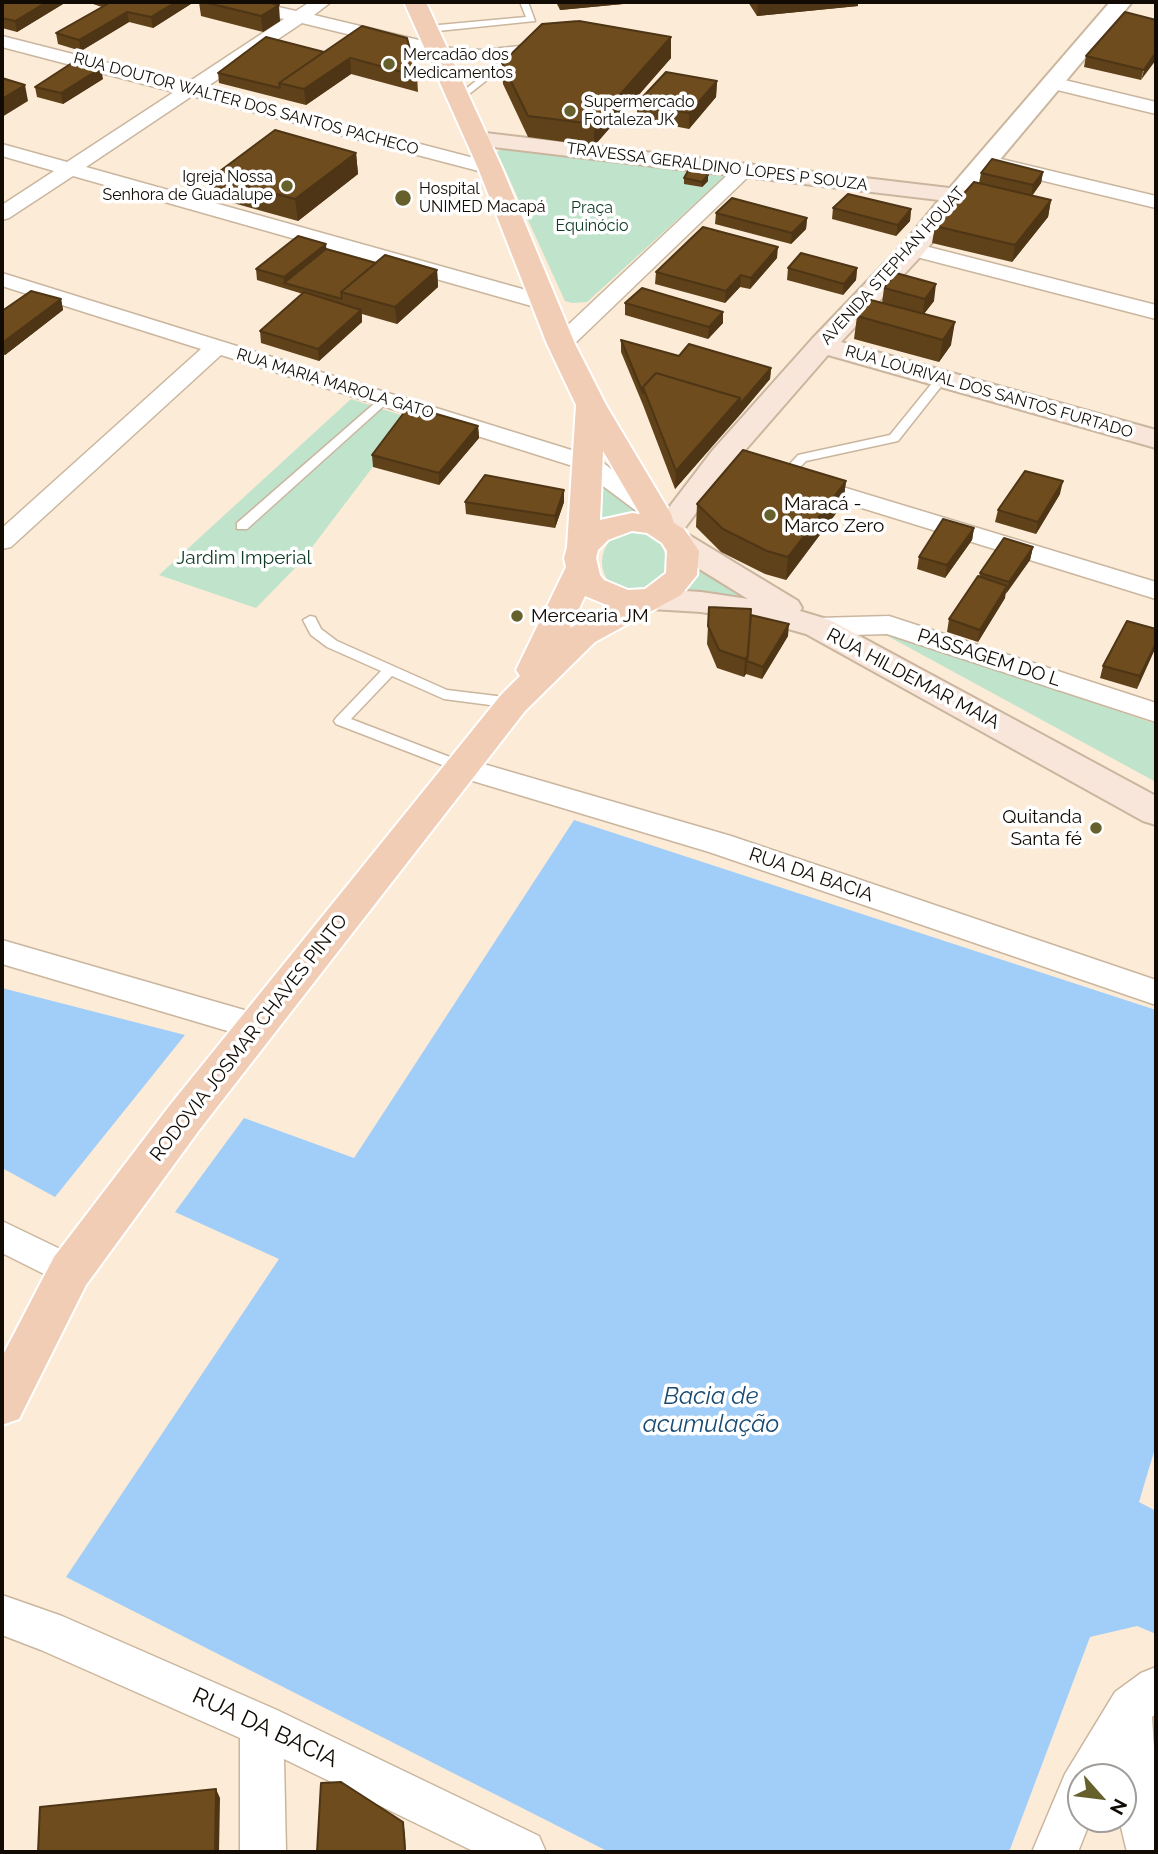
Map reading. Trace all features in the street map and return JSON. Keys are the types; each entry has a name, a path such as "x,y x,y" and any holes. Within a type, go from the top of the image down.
{"main road":[{"name":"RODOVIA JOSMAR CHAVES PINTO","path":"415,2 490,168 561,344 591,405 665,528"},
{"name":"TRAVESSA GERALDINO LOPES P SOUZA","path":"477,139 957,195"},
{"name":"AVENIDA STEPHAN HOUAT","path":"665,528 744,464 822,345 912,249 957,195"},
{"name":"RUA LOURIVAL DOS SANTOS FURTADO","path":"822,345 1156,439"},
{"name":"RODOVIA JOSMAR CHAVES PINTO","path":"518,696 582,557 591,405"},
{"path":"665,528 683,551 681,575 670,588 648,600 624,601 602,592 585,578 582,557 597,533 609,527 632,522 665,528 818,627"},
{"name":"RODOVIA JOSMAR CHAVES PINTO","path":"2,1404 69,1271 185,1117 518,696 583,634 648,600"},
{"name":"RUA HILDEMAR MAIA","path":"648,600 701,602 770,613 818,627 1156,812"}],"street":[{"path":"234,2 299,17 432,40"},
{"path":"2,214 322,2"},
{"name":"AVENIDA STEPHAN HOUAT","path":"957,195 1052,83 1121,12"},
{"name":"RUA DOUTOR WALTER DOS SANTOS PACHECO","path":"2,41 490,168"},
{"path":"1052,83 1156,108"},
{"path":"429,152 477,139"},
{"path":"2,150 543,302"},
{"path":"986,161 1156,202"},
{"path":"561,344 744,170"},
{"path":"912,249 1156,312"},
{"name":"RUA MARIA MAROLA GATO","path":"2,279 588,463 665,528"},
{"path":"2,541 216,347"},
{"path":"744,464 1156,591"},
{"name":"PASSAGEM DO L","path":"818,627 889,625 1156,713"},
{"name":"RUA DA BACIA","path":"463,768 720,844 1156,993"},
{"path":"2,952 258,1027"},
{"path":"2,1236 69,1271"},
{"name":"RUA DA BACIA","path":"2,1615 47,1631 262,1726 523,1852"},
{"path":"1098,1763 1143,1698"},
{"path":"1143,1698 1135,1792 1150,1852"},
{"path":"262,1726 263,1852"},
{"path":"1055,1852 1067,1823"}],"lane":[{"path":"432,40 532,19 524,2"},
{"path":"432,40 482,53 520,49 459,99"},
{"path":"785,476 802,458 894,438 941,379"},
{"path":"242,526 383,400"},
{"path":"310,620 316,632 332,644 444,694 518,696"},
{"path":"389,671 341,721 463,768"}],"green space":[{"name":"Praça Equinócio","path":"505,147 717,173 724,177 587,302 572,303 565,301 497,152"},
{"name":"Jardim Imperial","path":"351,399 410,418 300,563 256,608 159,575"},
{"path":"597,473 644,517 604,522 592,516"},
{"path":"634,530 652,536 660,544 666,562 660,580 652,588 634,594 616,588 608,580 602,562 608,544 616,536"},
{"path":"695,560 765,601 679,594"},
{"path":"873,628 1156,724 1156,782"}],"water":[{"name":"Bacia de acumulação","path":"574,820 1156,1010 1156,1445 1139,1502 1156,1511 1156,1634 1137,1626 1090,1637 1009,1852 609,1852 66,1577 279,1259 175,1212 244,1118 354,1158"},
{"path":"2,988 185,1035 55,1197 2,1168"}],"building":[{"path":"2,2 47,2 15,21 2,18"},
{"path":"111,2 176,2 151,17 127,12 79,40 56,33"},
{"path":"204,2 266,2 279,5 261,16"},
{"path":"1125,12 1156,20 1156,52 1144,70 1086,56"},
{"name":"Supermercado Fortaleza JK","path":"579,21 671,37 594,124 528,116 502,63 542,24"},
{"path":"362,26 407,38 417,76 350,58 304,89 279,83"},
{"path":"266,37 324,52 279,83 280,88 218,73"},
{"path":"75,61 101,68 61,93 35,87"},
{"path":"666,72 717,81 689,113 637,103"},
{"path":"2,78 25,85 2,99"},
{"path":"275,130 356,153 295,199 212,177"},
{"path":"992,159 1043,172 1033,185 981,173"},
{"path":"688,171 705,172 708,175 702,182 684,178"},
{"path":"974,182 1051,200 1015,245 935,226"},
{"path":"848,194 911,209 898,225 833,208"},
{"path":"732,198 807,218 792,233 716,213"},
{"path":"703,227 778,247 751,278 741,275 726,291 656,272"},
{"path":"298,236 326,244 284,277 256,269"},
{"path":"326,249 376,263 341,292 342,299 284,283"},
{"path":"801,253 857,268 844,284 788,268"},
{"path":"385,255 437,270 395,307 341,292"},
{"path":"896,273 936,284 925,299 884,288"},
{"path":"642,288 723,312 709,327 625,303"},
{"path":"31,291 61,299 2,343 2,311"},
{"path":"304,292 361,310 318,349 260,331"},
{"path":"871,300 955,322 943,340 857,316"},
{"path":"621,340 679,356 689,344 771,368 740,404 740,398 656,373 643,387 643,393"},
{"path":"656,373 740,398 676,471 643,387"},
{"path":"409,406 478,426 439,473 372,455"},
{"name":"Maracá - Marco Zero","path":"743,450 846,481 788,557 767,551 723,529 697,504"},
{"path":"1025,471 1063,481 1038,522 998,510"},
{"path":"485,475 564,490 555,516 465,502"},
{"path":"943,519 974,528 947,565 919,557"},
{"path":"1004,538 1033,547 1009,582 980,573"},
{"path":"978,576 1007,586 980,630 949,619"},
{"path":"709,607 751,609 748,656 745,659 719,650 708,626"},
{"path":"751,615 789,624 763,667 747,661"},
{"path":"1127,621 1156,629 1156,643 1140,676 1103,666"},
{"path":"341,1782 403,1822 405,1852 317,1852 321,1783"},
{"path":"216,1789 215,1852 38,1852 40,1807"}],"place":[{"name":"Mercadão dos Medicamentos","path":"389,64"},
{"name":"Supermercado Fortaleza JK","path":"570,111"},
{"name":"Igreja Nossa Senhora de Guadalupe","path":"287,186"},
{"name":"Hospital UNIMED Macapá","path":"403,198"},
{"name":"Maracá - Marco Zero","path":"770,515"},
{"name":"Mercearia JM","path":"517,616"},
{"name":"Quitanda Santa fé","path":"1096,828"}]}
